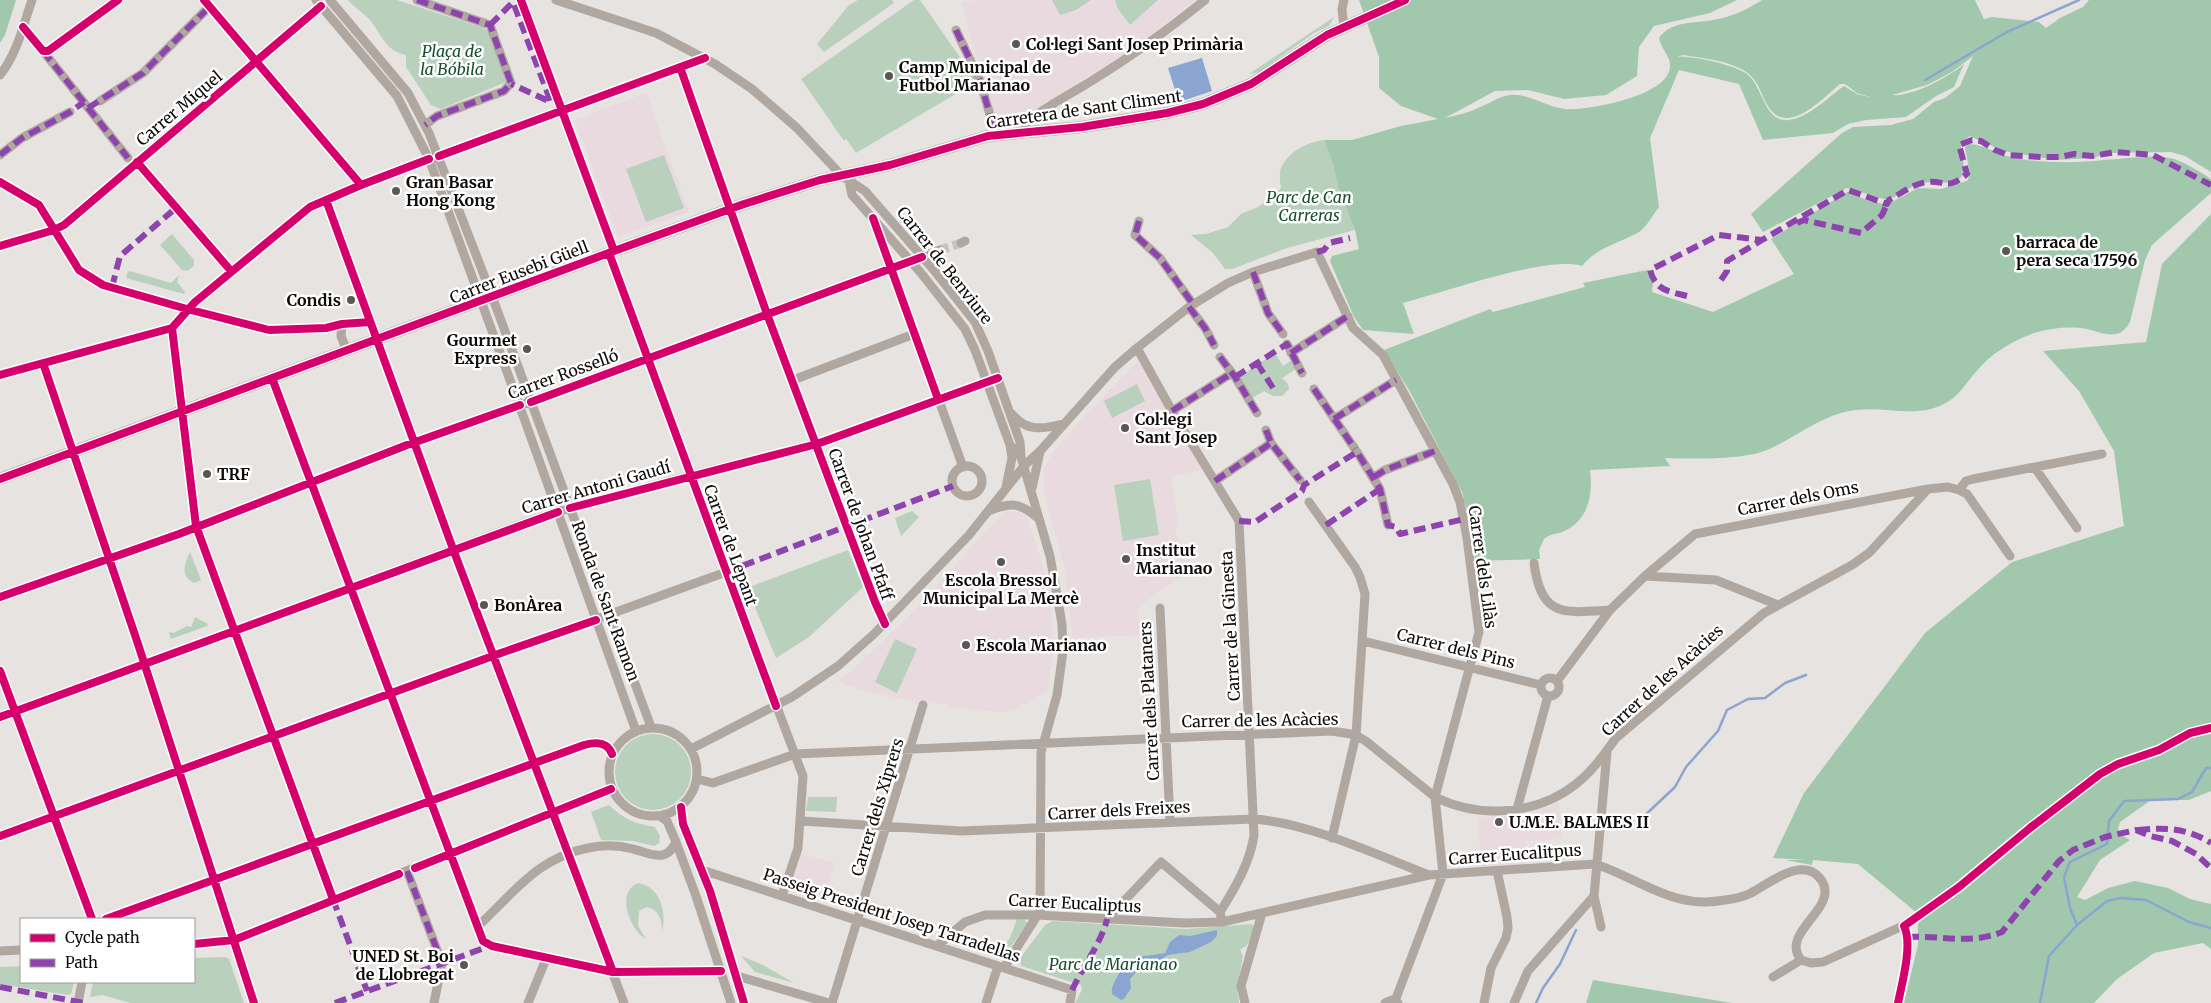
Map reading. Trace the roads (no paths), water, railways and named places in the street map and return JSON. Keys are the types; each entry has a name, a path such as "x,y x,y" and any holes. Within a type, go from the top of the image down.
{"street":[{"path":"0,75 8,66 32,0"},
{"path":"43,51 48,51 118,0"},
{"name":"Ronda de Sant Ramon","path":"330,0 408,93 439,156 520,405 636,730"},
{"path":"417,0 490,25 511,83 504,91 437,116 425,125"},
{"name":"Carrer de Lepant","path":"521,0 562,110 648,359 804,780 798,848 782,896"},
{"name":"Carrer de Benviure","path":"556,0 656,33 705,58 752,89 797,128 845,178 865,191 975,322 984,339 1020,442 1023,462"},
{"path":"1018,132 1045,109 1148,45 1205,0"},
{"path":"1344,0 1342,9 1344,27"},
{"name":"Carretera de Sant Climent","path":"845,178 996,135 1018,132 1044,132 1167,113 1203,104 1251,84 1311,44 1405,0"},
{"path":"100,101 142,73 206,3 361,185"},
{"name":"Ronda de Sant Ramon","path":"319,3 397,96 429,160 530,402 651,728"},
{"name":"Carrer Miquel","path":"0,246 54,230 64,225 256,62 319,3"},
{"path":"23,27 128,158"},
{"path":"956,30 980,81 996,135"},
{"path":"0,375 172,328 187,309 310,207 361,185 705,58"},
{"name":"Carrer de Johan Pfaff","path":"680,67 767,314 875,602 885,624"},
{"path":"1044,132 1041,119 1045,109"},
{"path":"0,155 22,138 70,112"},
{"path":"137,162 231,272"},
{"name":"Carrer de Benviure","path":"845,178 852,195 911,262 965,329 988,382 1010,445 1023,462"},
{"name":"Carrer Eusebi Güell","path":"347,350 731,209 820,180 845,178"},
{"path":"0,182 39,205 79,270 103,285 275,331 326,328 342,324 370,322"},
{"path":"326,200 453,549 624,1003"},
{"path":"873,218 890,269 964,467"},
{"path":"1139,221 1136,235 1160,258 1205,328 1214,346"},
{"name":"Carrer Rosselló","path":"108,559 415,443 648,359 940,250"},
{"name":"Carrer dels Lilàs","path":"1253,272 1317,252 1354,328 1383,355 1454,484 1460,502 1467,538 1479,632 1435,797 1443,874 1397,1002"},
{"path":"691,749 776,706 838,666 885,624 991,510 1005,492 1023,462 1041,450 1115,367 1191,306 1228,283 1253,272 1268,313 1282,334"},
{"path":"1291,353 1348,316"},
{"path":"0,479 347,350 341,336 342,324"},
{"path":"172,328 196,526 333,899"},
{"path":"793,380 914,334"},
{"path":"1287,344 1302,373"},
{"name":"Carrer de la Ginesta","path":"1137,348 1172,411 1235,511 1240,526 1254,835 1250,852 1238,882 1221,917"},
{"path":"1220,357 1257,413"},
{"path":"43,363 144,663 254,1003"},
{"path":"1172,411 1232,373"},
{"path":"272,378 483,941 492,946 546,959 613,972 721,971"},
{"name":"Carrer Antoni Gaudí","path":"144,663 558,512 691,475 817,444 998,378"},
{"path":"1334,419 1396,380"},
{"path":"1314,389 1374,477 1380,489 1388,525"},
{"path":"1009,410 1018,421 1034,428 1043,429 1063,424"},
{"path":"1266,430 1270,443 1300,480"},
{"path":"1215,481 1270,443"},
{"path":"1005,492 1012,458 1010,445"},
{"path":"1031,493 1032,480 1041,450"},
{"path":"1374,477 1385,470 1435,451"},
{"path":"2010,556 1967,494 1959,490 1966,481 1973,478 2035,468 2102,454"},
{"path":"986,1003 1001,967 1040,911 1042,752 1057,695 1063,651 1062,624 1050,556 1023,462"},
{"path":"2035,468 2077,528"},
{"name":"Carrer dels Oms","path":"1557,681 1610,610 1645,576 1690,537 1700,532 1928,489 1948,487 1959,490"},
{"name":"Carrer de les Acàcies","path":"697,779 713,783 795,754 1332,731 1356,735 1374,746 1435,797 1477,810 1518,809 1542,804 1569,789 1597,763 1616,738 1764,613 1852,565 1869,553 1928,489"},
{"path":"1309,502 1360,577 1365,604 1356,735 1332,838"},
{"path":"991,510 1005,505 1018,505 1024,507 1038,518"},
{"path":"0,597 108,559"},
{"path":"1534,563 1538,586 1544,597 1553,606 1573,613 1610,610"},
{"path":"0,836 726,572"},
{"path":"1645,576 1716,580 1778,605"},
{"name":"Carrer dels Plataners","path":"1160,608 1170,822"},
{"name":"Carrer dels Pins","path":"1363,641 1541,685"},
{"path":"0,717 144,663"},
{"path":"0,671 92,918"},
{"path":"1548,678 1557,681 1560,686 1554,696 1548,696 1542,690 1541,685 1548,678"},
{"path":"1518,809 1548,696"},
{"name":"Carrer dels Xiprers","path":"830,1003 858,921 923,705"},
{"path":"651,728 661,728 674,733 684,740 691,749 697,766 697,779 692,792 681,806 660,816 647,816 629,810 620,803 611,789 608,769 612,754 626,737 636,730 651,728"},
{"path":"109,918 534,762 593,743 608,747 612,754"},
{"path":"1602,927 1594,896 1595,864 1607,749"},
{"path":"195,944 234,940 611,789"},
{"path":"681,806 683,824 702,870 744,1003"},
{"path":"660,816 667,821 676,842 731,1003"},
{"name":"Carrer dels Freixes","path":"801,821 961,831 1254,819 1287,823 1430,875"},
{"path":"478,926 541,866 568,853 606,846 622,847 660,855 668,853 676,842"},
{"path":"1107,919 1162,862 1221,917"},
{"name":"Carrer Eucalitpus","path":"1221,917 1262,914 1430,875 1595,864 1617,871 1665,896 1706,902 1733,899 1749,894 1795,870 1810,871 1822,882 1824,891 1823,902 1798,938 1796,946 1802,960"},
{"path":"407,870 442,963 434,1003"},
{"name":"Passeig President Josep Tarradellas","path":"702,870 1072,990 1070,1003"},
{"path":"1484,1003 1491,968 1506,938 1508,928 1497,870"},
{"path":"1514,1003 1528,971 1594,896"},
{"name":"Carrer Eucaliptus","path":"937,946 957,927 974,918 998,914 1184,923 1221,917"},
{"path":"1244,1003 1241,986 1262,914"},
{"path":"1773,977 1802,960 1811,963 1823,962 1904,926 1918,916"},
{"path":"1898,1003 1905,969 1907,932 1904,926"},
{"path":"0,951 20,950"},
{"path":"528,1003 546,959"},
{"path":"737,976 830,1003"},
{"path":"78,1003 82,983"},
{"path":"1385,1003 1397,1002"}],"water":[{"path":"1202,58 1212,91 1179,102 1168,68"},
{"path":"1217,930 1217,936 1211,942 1190,952 1168,955 1149,967 1137,971 1130,979 1131,988 1124,999 1121,1000 1112,994 1112,988 1121,970 1131,960 1142,956 1165,953 1170,942 1179,935 1190,936"}],"waterway":[{"path":"1925,80 2007,32 2079,0"},
{"path":"1642,818 1675,787 1686,767 1718,731 1727,710 1748,699 1765,698 1785,683 1806,675"},
{"path":"2077,925 2070,908 2064,877 2070,862 2107,844 2109,821 2124,801 2178,799 2192,792 2206,768 2211,768"},
{"path":"2040,1003 2049,956 2077,925 2107,901 2121,898 2146,900 2189,922 2211,928"},
{"path":"1536,1003 1543,988 1560,964 1576,930"}],"tunnel":[{"path":"940,250 961,243"}],"place":[{"name":"Col·legi Sant Josep Primària","path":"1016,44"},
{"name":"Camp Municipal de Futbol Marianao","path":"889,76"},
{"name":"Gran Basar Hong Kong","path":"396,191"},
{"name":"barraca de pera seca 17596","path":"2006,251"},
{"name":"Condis","path":"351,300"},
{"name":"Gourmet Express","path":"527,349"},
{"name":"Col·legi Sant Josep","path":"1125,428"},
{"name":"TRF","path":"207,474"},
{"name":"Institut Marianao","path":"1126,559"},
{"name":"Escola Bressol Municipal La Mercè","path":"1001,562"},
{"name":"BonÀrea","path":"484,605"},
{"name":"Escola Marianao","path":"966,645"},
{"name":"U.M.E. BALMES II","path":"1499,822"},
{"name":"UNED St. Boi de Llobregat","path":"464,965"}],"park label":[{"name":"Plaça de la Bóbila","path":"452,60"},
{"name":"Parc de Can Carreras","path":"1309,206"},
{"name":"Parc de Marianao","path":"1113,964"}]}
